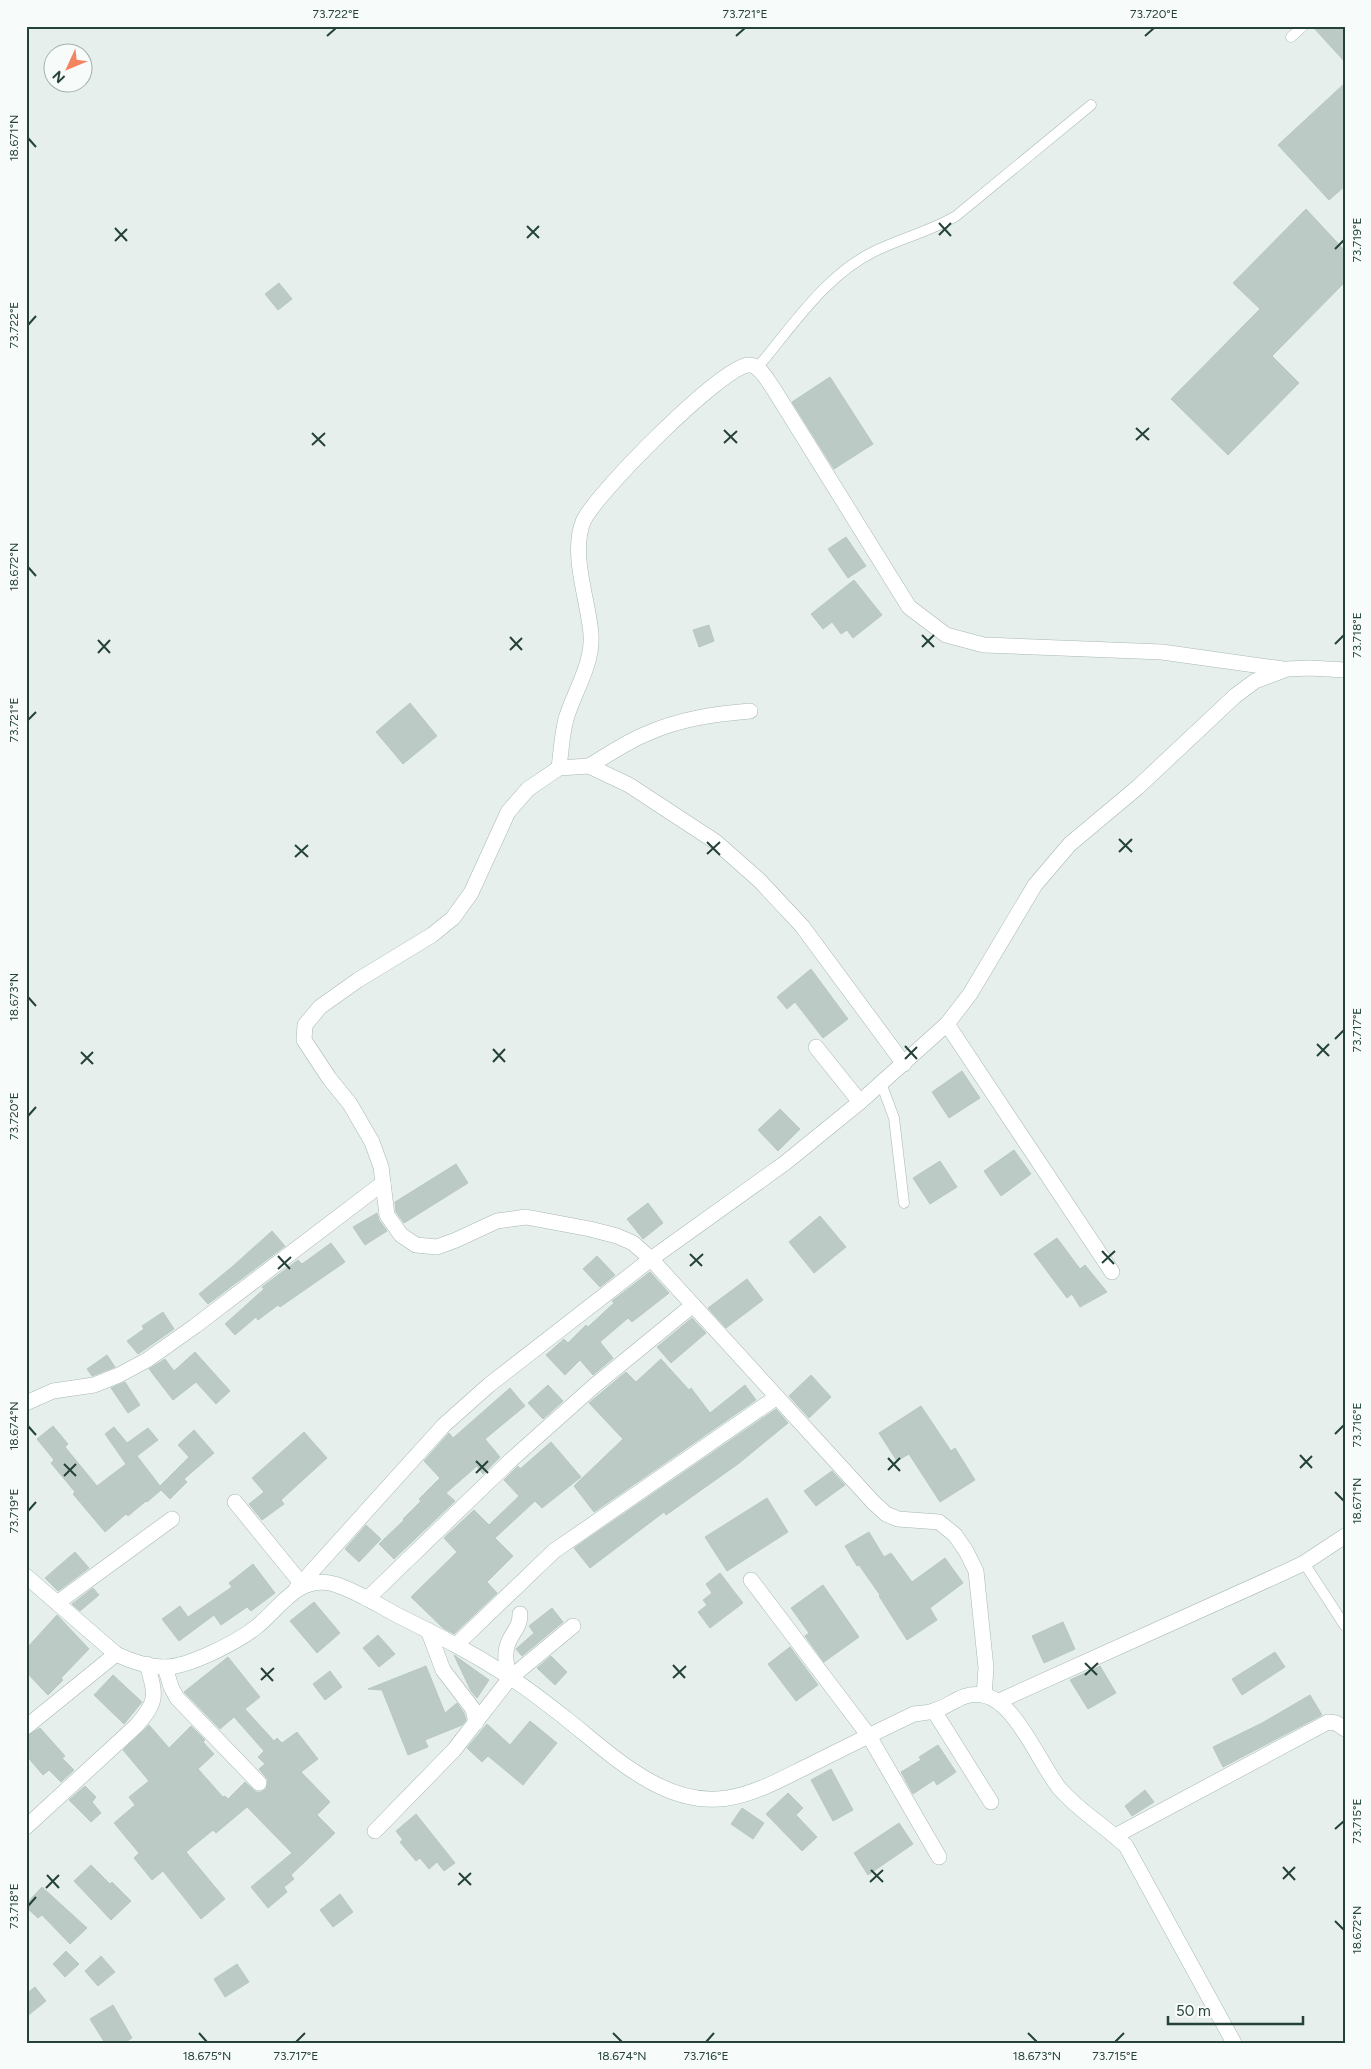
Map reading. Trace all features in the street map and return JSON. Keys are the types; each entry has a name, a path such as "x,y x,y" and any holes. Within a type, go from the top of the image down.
{"street":[{"path":"559,768 566,719 589,656 592,637 579,559 582,523 606,490 681,414 732,371 752,365 757,368 773,388 909,607 946,635 984,645 1162,652 1287,669 1345,670"},
{"path":"26,1576 116,1654 132,1662 165,1667 186,1663 235,1642 256,1627 299,1586 444,1425 548,1337 596,1303 651,1259 785,1164 904,1064 947,1024 970,994 1035,885 1070,844 1138,788 1235,696 1255,681 1287,669"},
{"path":"750,711 713,714 674,723 646,734 589,766 559,768 528,789 508,812 472,893 453,918 432,935 358,980 320,1007 304,1025 304,1040 311,1053 350,1104 372,1142 381,1167 388,1215 401,1235 416,1245 437,1247 497,1221 526,1217 590,1228 617,1236 633,1244 651,1259 872,1502 886,1514 898,1519 939,1522 955,1535 976,1571 986,1668 984,1695"},
{"path":"589,766 629,785 716,842 760,882 802,926 904,1064"},
{"path":"947,1024 1112,1272"},
{"path":"816,1047 860,1102"},
{"path":"26,1402 53,1390 94,1385 119,1376 147,1360 195,1326 383,1183"},
{"path":"367,1598 511,1460 594,1386 693,1305"},
{"path":"456,1646 554,1551 777,1397"},
{"path":"235,1502 299,1586"},
{"path":"58,1604 172,1519"},
{"path":"999,1701 1304,1563 1345,1536"},
{"path":"751,1580 869,1736 939,1857"},
{"path":"299,1586 315,1582 332,1584 367,1598 428,1630 510,1678 551,1706 642,1777 675,1792 706,1800 729,1798 762,1788 914,1714 934,1711 965,1695 984,1695 999,1701 1023,1729 1044,1766 1060,1789 1085,1813 1126,1846 1234,2043"},
{"path":"510,1678 506,1663 506,1652 508,1642 520,1624 520,1614"},
{"path":"375,1831 437,1768 510,1678 573,1626"},
{"path":"428,1630 443,1670 473,1709 476,1722"},
{"path":"26,1727 116,1654"},
{"path":"26,1827 136,1726 150,1710 154,1701 154,1688 147,1664"},
{"path":"165,1667 170,1688 177,1698 190,1714 259,1783"},
{"path":"934,1711 991,1802"},
{"path":"1115,1836 1328,1722 1336,1723 1345,1729"}],"lane":[{"path":"1291,37 1303,26"},
{"path":"757,368 812,302 850,267 874,251 945,223 956,216 1090,105"},
{"path":"882,1083 894,1118 904,1203"},
{"path":"1304,1563 1345,1626"}],"building":[{"path":"1312,26 1345,26 1345,62"},
{"path":"1345,83 1345,186 1329,200 1278,145"},
{"path":"1306,209 1345,251 1345,282 1272,356 1299,383 1228,455 1171,399 1260,309 1233,283"},
{"path":"279,283 292,299 278,310 265,294"},
{"path":"830,377 873,444 834,469 792,402"},
{"path":"846,537 866,566 848,578 828,549"},
{"path":"854,580 882,615 853,638 847,630 841,634 832,622 823,629 811,614"},
{"path":"709,625 714,641 699,647 693,630"},
{"path":"410,703 437,736 403,764 376,732"},
{"path":"811,969 848,1019 823,1038 795,1002 787,1009 777,997"},
{"path":"962,1071 980,1098 949,1118 932,1092"},
{"path":"780,1109 800,1129 778,1151 758,1130"},
{"path":"1014,1150 1031,1174 1001,1196 984,1171"},
{"path":"940,1161 957,1187 930,1204 913,1178"},
{"path":"456,1164 468,1183 404,1223 396,1212 395,1202"},
{"path":"648,1203 663,1223 643,1239 627,1219"},
{"path":"377,1213 379,1220 387,1231 365,1245 353,1227"},
{"path":"820,1216 846,1247 814,1273 789,1242"},
{"path":"272,1231 285,1246 208,1304 199,1294"},
{"path":"1057,1238 1080,1269 1085,1265 1107,1292 1080,1307 1072,1294 1067,1298 1034,1254"},
{"path":"331,1243 345,1262 280,1307 278,1305 258,1320 256,1317 235,1335 225,1324 264,1289 262,1287 298,1260 302,1264"},
{"path":"597,1256 615,1275 600,1287 583,1269"},
{"path":"650,1272 669,1293 632,1322 628,1318 600,1342 613,1358 593,1375 580,1360 565,1375 546,1355 564,1339 568,1343 586,1325 588,1327 614,1303 612,1301"},
{"path":"747,1279 763,1300 726,1328 708,1308"},
{"path":"163,1312 174,1329 138,1354 127,1341 144,1329 142,1326"},
{"path":"692,1318 706,1333 671,1363 657,1347"},
{"path":"195,1352 230,1391 216,1404 196,1382 173,1400 149,1369 165,1359 174,1371"},
{"path":"107,1355 115,1367 92,1376 87,1369"},
{"path":"661,1359 689,1390 691,1388 710,1413 745,1385 756,1400 594,1512 574,1486 623,1439 589,1403 626,1372 636,1382"},
{"path":"811,1375 831,1397 809,1418 789,1396"},
{"path":"125,1382 140,1405 128,1413 111,1388"},
{"path":"548,1385 563,1401 543,1419 528,1403"},
{"path":"510,1388 525,1406 485,1439 500,1457 483,1474 477,1466 446,1493 455,1501 394,1559 379,1544 404,1520 421,1501 419,1499 440,1478 424,1461 449,1433 453,1438"},
{"path":"921,1406 951,1451 955,1448 975,1480 940,1502 909,1454 897,1461 879,1433"},
{"path":"776,1409 788,1423 738,1464 666,1515 664,1512 590,1568 574,1548"},
{"path":"53,1426 68,1444 65,1447 97,1486 126,1464 105,1434 114,1427 127,1443 148,1428 158,1440 137,1456 160,1486 189,1457 178,1445 194,1430 214,1453 184,1479 187,1482 170,1499 161,1490 128,1516 126,1514 105,1532 73,1494 75,1492 51,1463 54,1460 37,1439"},
{"path":"304,1432 327,1458 281,1500 284,1504 262,1520 249,1504 264,1492 252,1478"},
{"path":"551,1442 581,1477 542,1508 535,1501 495,1538 513,1556 487,1582 497,1593 454,1634 443,1628 411,1597 457,1552 444,1538 474,1510 489,1525 519,1496 504,1480 518,1466 520,1469"},
{"path":"832,1471 845,1485 816,1506 804,1491"},
{"path":"767,1498 788,1532 727,1571 705,1537"},
{"path":"366,1525 381,1539 359,1562 345,1549"},
{"path":"869,1532 884,1557 891,1553 912,1582 945,1558 963,1583 930,1608 937,1620 907,1640 880,1595 859,1565 857,1566 845,1546"},
{"path":"75,1552 89,1568 58,1591 45,1578"},
{"path":"253,1564 275,1593 251,1611 247,1607 221,1625 214,1615 179,1641 162,1619 180,1606 188,1617 232,1587 229,1583"},
{"path":"720,1573 743,1603 710,1628 698,1612 707,1605 703,1600 712,1593 706,1584"},
{"path":"823,1585 859,1637 824,1662 805,1636 809,1633 791,1608"},
{"path":"93,1588 99,1595 80,1611 72,1604"},
{"path":"314,1602 340,1633 317,1653 290,1621"},
{"path":"552,1608 563,1622 522,1656 516,1649 534,1633 529,1626"},
{"path":"57,1615 89,1649 61,1678 63,1680 48,1695 26,1672 26,1649"},
{"path":"1063,1622 1075,1649 1044,1663 1032,1636"},
{"path":"378,1635 395,1654 379,1667 363,1648"},
{"path":"790,1647 818,1685 796,1701 768,1664"},
{"path":"1275,1652 1285,1667 1242,1695 1232,1679"},
{"path":"454,1655 489,1680 477,1698 471,1691"},
{"path":"551,1656 567,1672 555,1685 537,1668"},
{"path":"228,1657 260,1697 245,1709 274,1741 277,1738 282,1743 297,1732 318,1759 301,1772 330,1802 317,1815 335,1833 291,1875 294,1879 284,1887 287,1892 268,1908 251,1887 292,1853 247,1807 216,1833 213,1830 186,1852 225,1899 201,1919 163,1871 152,1880 134,1858 139,1853 114,1823 135,1805 129,1797 149,1781 123,1750 149,1725 169,1748 191,1726 205,1740 203,1742 214,1754 198,1769 223,1797 225,1796 228,1799 245,1782 256,1792 266,1789 268,1780 259,1769 265,1764 258,1757 264,1751 234,1717 220,1729 184,1692"},
{"path":"426,1666 445,1713 457,1703 464,1713 466,1720 462,1725 425,1740 428,1747 408,1755 382,1690 368,1689"},
{"path":"1100,1666 1116,1693 1088,1709 1070,1680"},
{"path":"330,1671 342,1687 325,1700 313,1684"},
{"path":"113,1675 142,1702 124,1724 94,1695"},
{"path":"1310,1695 1322,1715 1223,1767 1213,1747 1262,1723"},
{"path":"530,1721 557,1743 523,1785 488,1756 482,1762 467,1748 487,1724 510,1745"},
{"path":"40,1728 65,1756 62,1758 74,1770 61,1782 49,1770 43,1775 26,1755 26,1736"},
{"path":"938,1745 956,1772 937,1785 934,1780 913,1794 901,1772 921,1760 919,1757"},
{"path":"831,1769 853,1810 833,1821 811,1780"},
{"path":"85,1786 96,1797 92,1802 101,1813 91,1822 69,1800"},
{"path":"1145,1790 1154,1802 1132,1816 1125,1806"},
{"path":"788,1793 803,1808 796,1815 817,1837 802,1851 766,1814"},
{"path":"742,1808 764,1823 753,1839 731,1824"},
{"path":"416,1814 455,1863 444,1871 437,1862 429,1869 420,1858 416,1861 400,1842 403,1840 396,1831"},
{"path":"899,1823 913,1844 868,1875 854,1853"},
{"path":"91,1865 131,1901 111,1920 74,1881"},
{"path":"42,1887 87,1928 70,1944 42,1915 38,1918 26,1907 26,1904"},
{"path":"340,1894 353,1912 333,1927 320,1910"},
{"path":"66,1951 79,1964 65,1977 53,1964"},
{"path":"101,1956 115,1972 98,1986 85,1971"},
{"path":"237,1964 249,1982 225,1997 214,1979"},
{"path":"35,1987 46,2001 26,2017 26,1994"},
{"path":"113,2005 132,2038 124,2043 105,2043 90,2019"}]}
